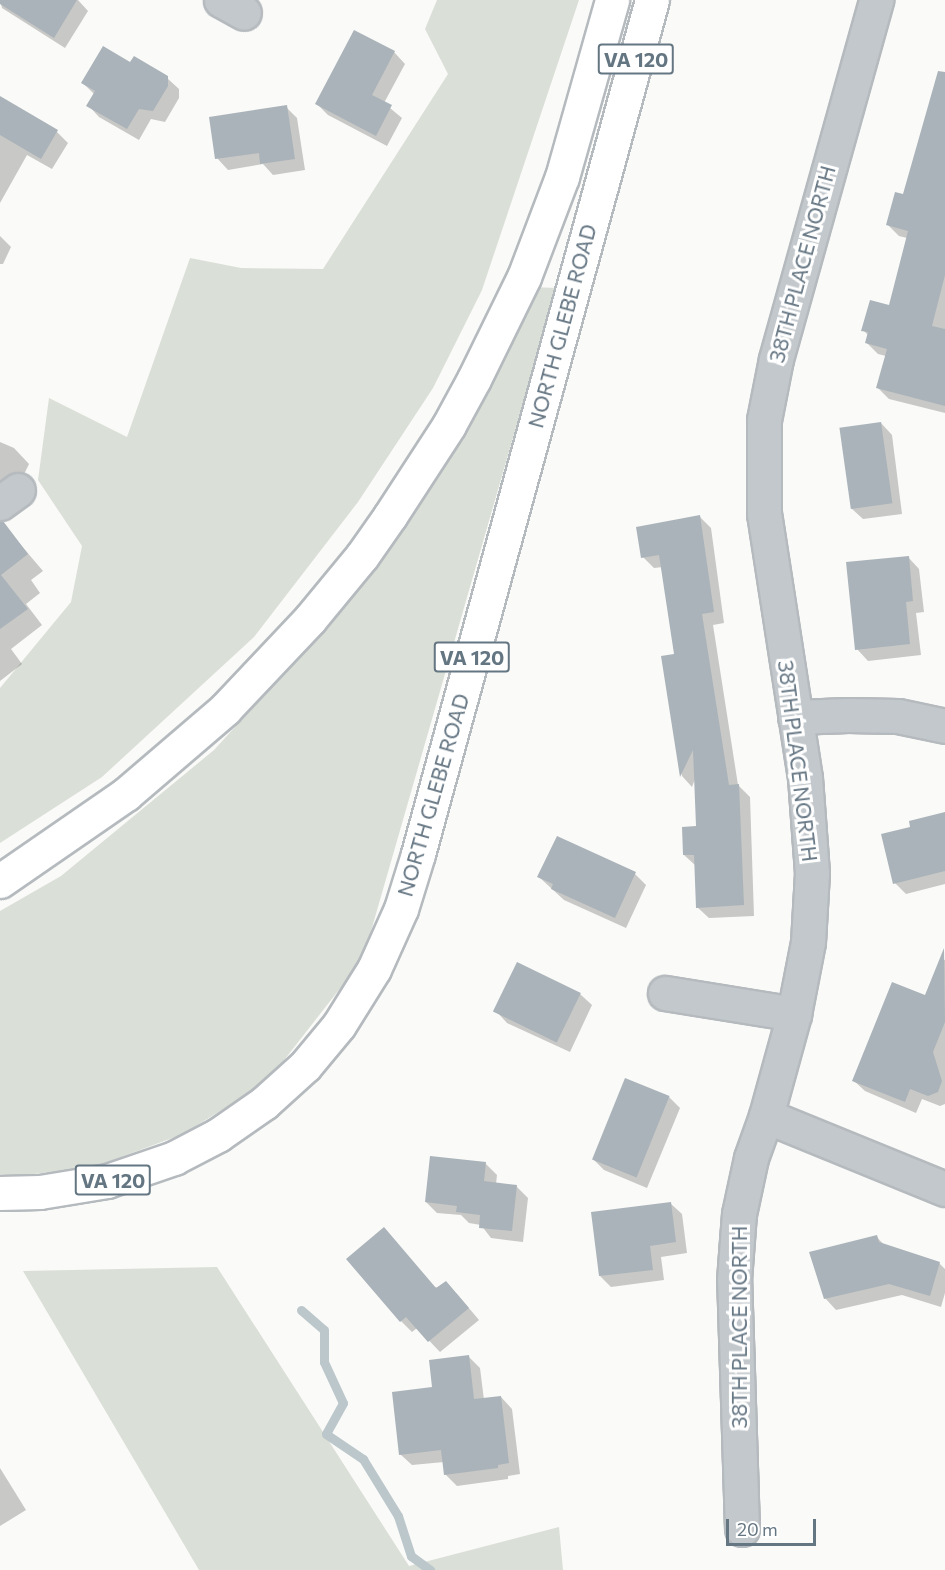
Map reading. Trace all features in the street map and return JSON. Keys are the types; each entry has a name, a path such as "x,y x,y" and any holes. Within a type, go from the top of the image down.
{"main road":[{"name":"NORTH GLEBE ROAD","path":"0,881 126,794 225,709 310,619 390,516 449,425 524,278 562,177 612,0"},
{"name":"NORTH GLEBE ROAD","path":"0,1193 62,1190 108,1181 174,1158 218,1135 264,1103 304,1066 339,1025 374,969 401,909 415,864 652,0"}],"street":[{"name":"38TH PLACE NORTH","path":"741,1529 735,1323 736,1245 744,1184 766,1116 794,1014 808,942 812,873 809,808 764,514 764,420 776,359 876,0"},
{"path":"795,717 898,716 945,726"},
{"path":"665,993 794,1014"},
{"path":"766,1116 945,1189"}],"shaded area":[{"path":"437,0 579,0 482,290 433,388 358,502 254,637 102,777 0,843 0,688 71,602 82,546 38,480 49,398 127,437 190,258 241,268 323,269 448,74 425,29"},
{"path":"532,287 556,288 363,959 267,1082 183,1134 94,1167 0,1178 0,911 61,876 214,750 352,599 460,437"},
{"path":"217,1267 409,1566 559,1527 563,1570 199,1570 23,1271"}],"building":[{"path":"0,0 77,0 54,38 0,4"},
{"path":"354,30 395,51 372,95 392,105 376,136 315,104"},
{"path":"103,46 130,62 134,56 168,76 168,86 153,111 139,109 127,129 86,106 95,91 81,83"},
{"path":"938,71 945,72 945,275 932,326 945,329 945,406 876,388 887,349 865,343 868,332 861,331 870,300 889,305 908,231 886,225 895,192 903,194"},
{"path":"0,96 58,130 41,159 0,135"},
{"path":"287,105 295,159 260,164 259,153 215,159 209,117"},
{"path":"881,422 892,503 851,509 839,428"},
{"path":"700,515 714,612 702,614 729,785 739,784 744,905 696,908 694,855 683,855 682,827 696,826 693,750 680,777 661,656 674,654 659,555 641,558 636,527"},
{"path":"0,521 3,521 28,554 1,575 28,609 0,629"},
{"path":"909,556 913,601 906,602 910,644 855,650 846,562"},
{"path":"945,812 945,871 893,884 881,834 910,827 909,821"},
{"path":"557,836 636,872 615,918 551,889 553,884 537,877"},
{"path":"944,948 945,1022 933,1052 942,1081 938,1092 928,1096 910,1089 905,1102 852,1081 892,982 925,995"},
{"path":"517,962 581,993 557,1043 493,1011"},
{"path":"625,1078 670,1096 637,1178 592,1160"},
{"path":"430,1156 486,1162 484,1181 517,1185 512,1231 479,1228 480,1215 456,1212 457,1206 425,1202"},
{"path":"671,1202 676,1242 650,1246 653,1270 599,1276 591,1212"},
{"path":"384,1227 436,1288 446,1281 469,1308 428,1342 406,1317 400,1322 346,1259"},
{"path":"877,1235 879,1242 940,1262 930,1296 889,1284 824,1299 809,1252"},
{"path":"469,1355 474,1399 501,1396 509,1463 498,1465 498,1468 444,1475 441,1450 399,1455 392,1392 432,1387 429,1360"}],"waterway":[{"path":"301,1310 324,1330 324,1362 343,1403 326,1434 363,1459 398,1516 411,1556 430,1570"}]}
